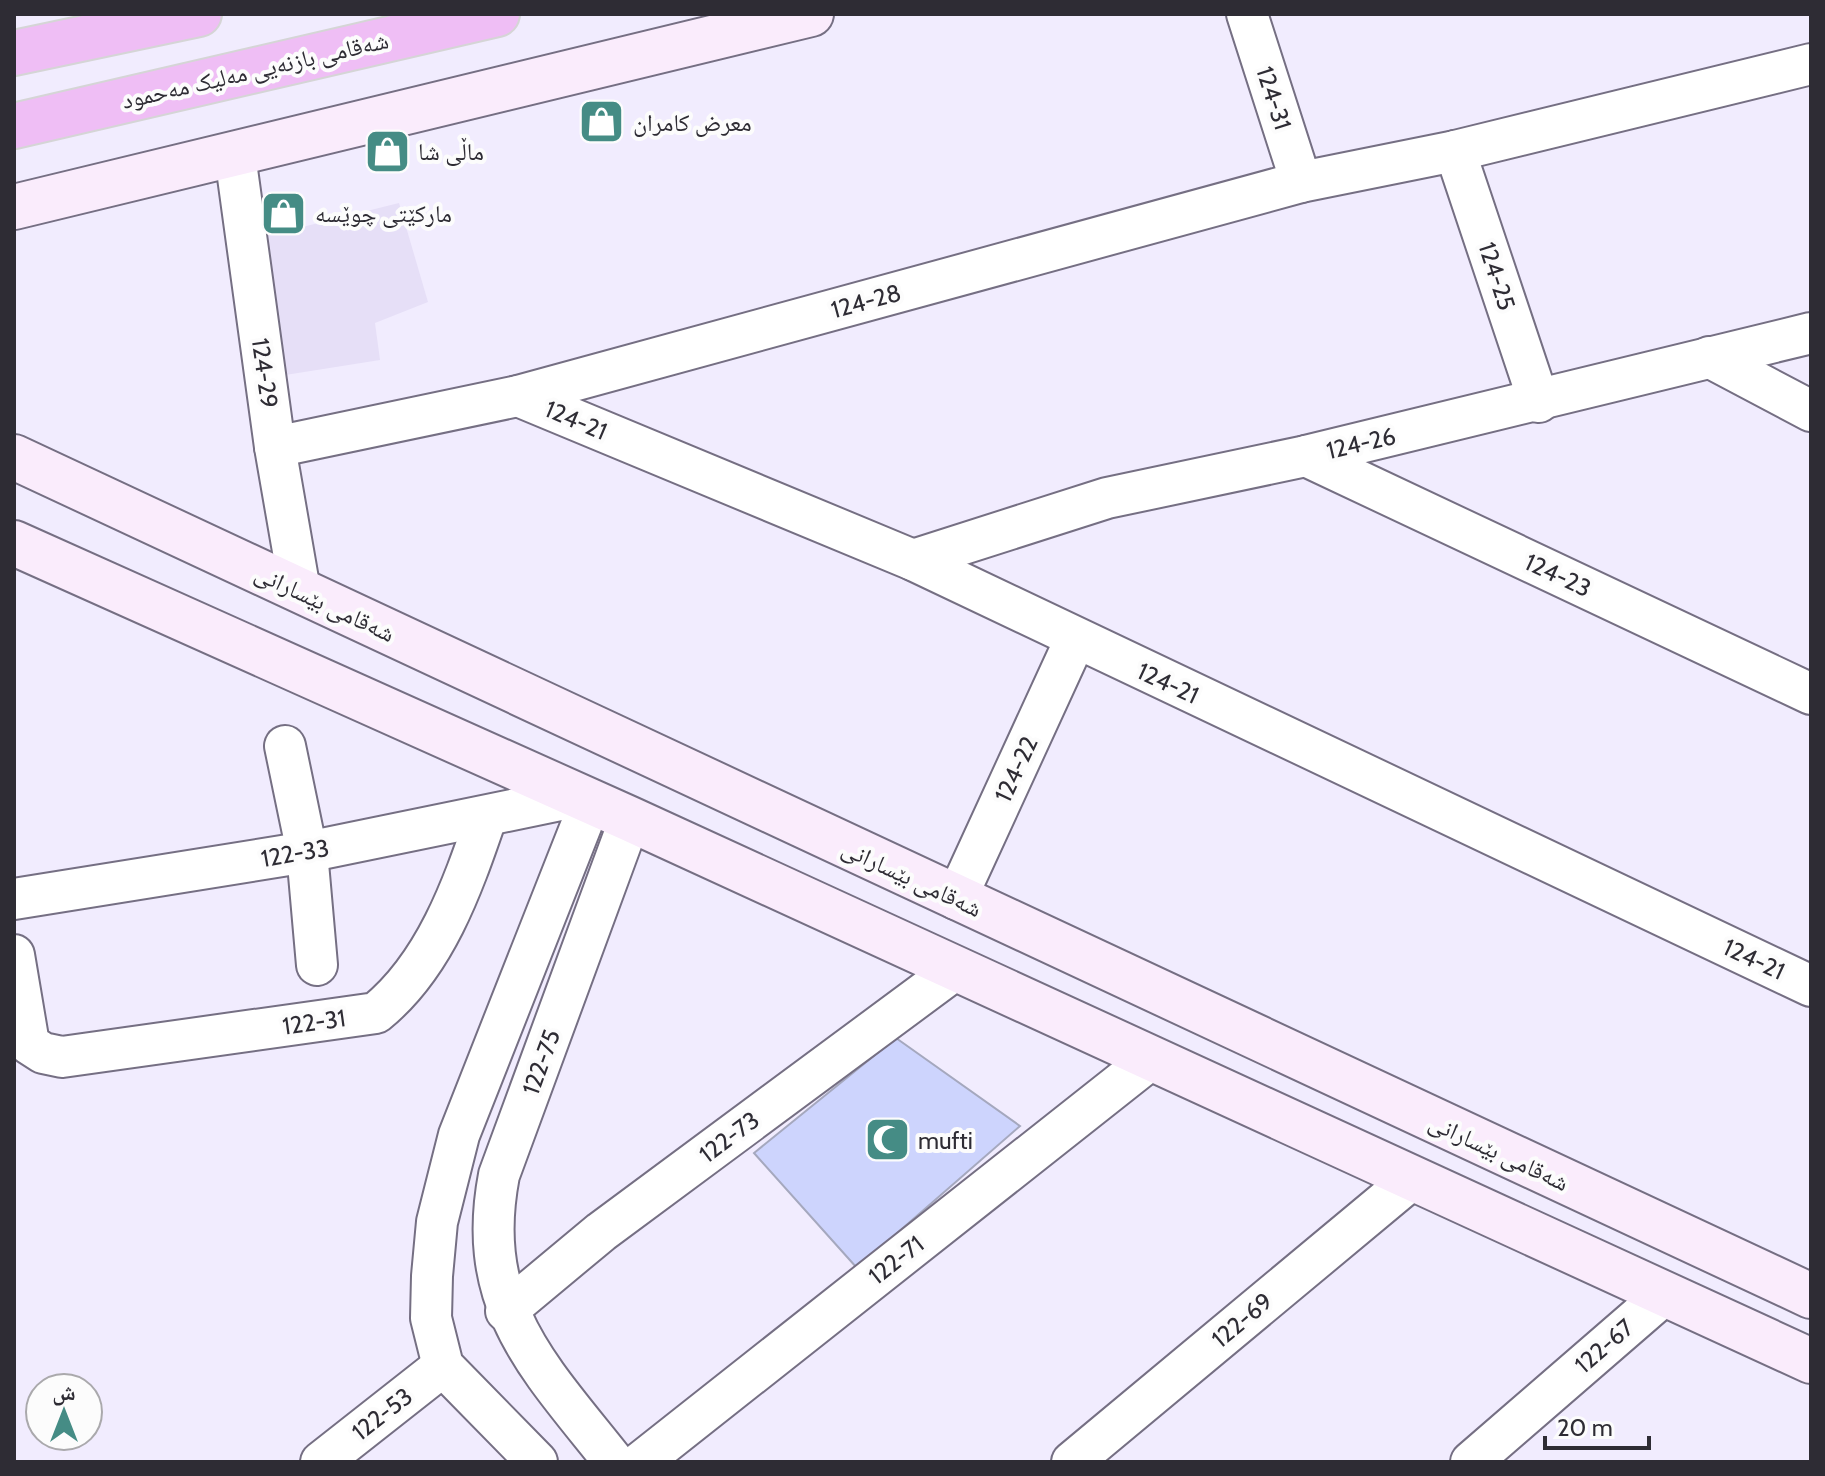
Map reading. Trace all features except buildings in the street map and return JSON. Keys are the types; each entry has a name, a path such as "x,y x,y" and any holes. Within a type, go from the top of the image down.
{"highway":[{"path":"14,53 199,14"},
{"name":"شەقامی بازنەیی مەلیک مەحمود","path":"14,126 497,14"}],"main road":[{"path":"14,207 811,14"},
{"name":"شەقامی بێسارانی","path":"14,457 956,899 1809,1289"},
{"path":"14,543 221,633 582,800 630,819 1811,1361"}],"street":[{"name":"124-31","path":"1247,14 1301,182"},
{"name":"124-28","path":"275,447 518,396 1301,182 1455,151 1811,64"},
{"name":"124-25","path":"1455,151 1539,402"},
{"name":"124-29","path":"235,155 275,447 300,591"},
{"name":"124-26","path":"913,560 1107,498 1539,402 1811,333"},
{"path":"1709,357 1811,411"},
{"name":"124-21","path":"518,396 913,560 1075,640 1811,986"},
{"name":"124-23","path":"1306,456 1811,694"},
{"name":"124-22","path":"956,899 1075,640"},
{"path":"285,746 307,852 317,965"},
{"path":"537,1462 443,1366 431,1318 432,1276 437,1222 459,1135 582,800"},
{"name":"122-33","path":"14,899 307,852 582,800"},
{"name":"122-31","path":"14,955 29,1044 43,1053 62,1057 376,1013 401,992 425,957 463,888 486,818"},
{"name":"122-75","path":"614,1462 537,1364 506,1311 494,1264 492,1214 499,1175 630,819"},
{"name":"122-73","path":"506,1311 601,1232 956,969"},
{"name":"122-71","path":"641,1462 1151,1059"},
{"name":"122-69","path":"1072,1462 1412,1179"},
{"name":"122-67","path":"1471,1462 1665,1294"},
{"name":"122-53","path":"321,1462 443,1366"}],"shaded area":[{"path":"399,203 428,302 375,323 380,360 279,376 254,239"}],"place":[{"name":"معرض كامران","path":"602,122"},
{"name":"ماڵی شا","path":"387,151"},
{"name":"مارکێتی چوێسە","path":"284,213"},
{"name":"mufti","path":"887,1140"}]}
